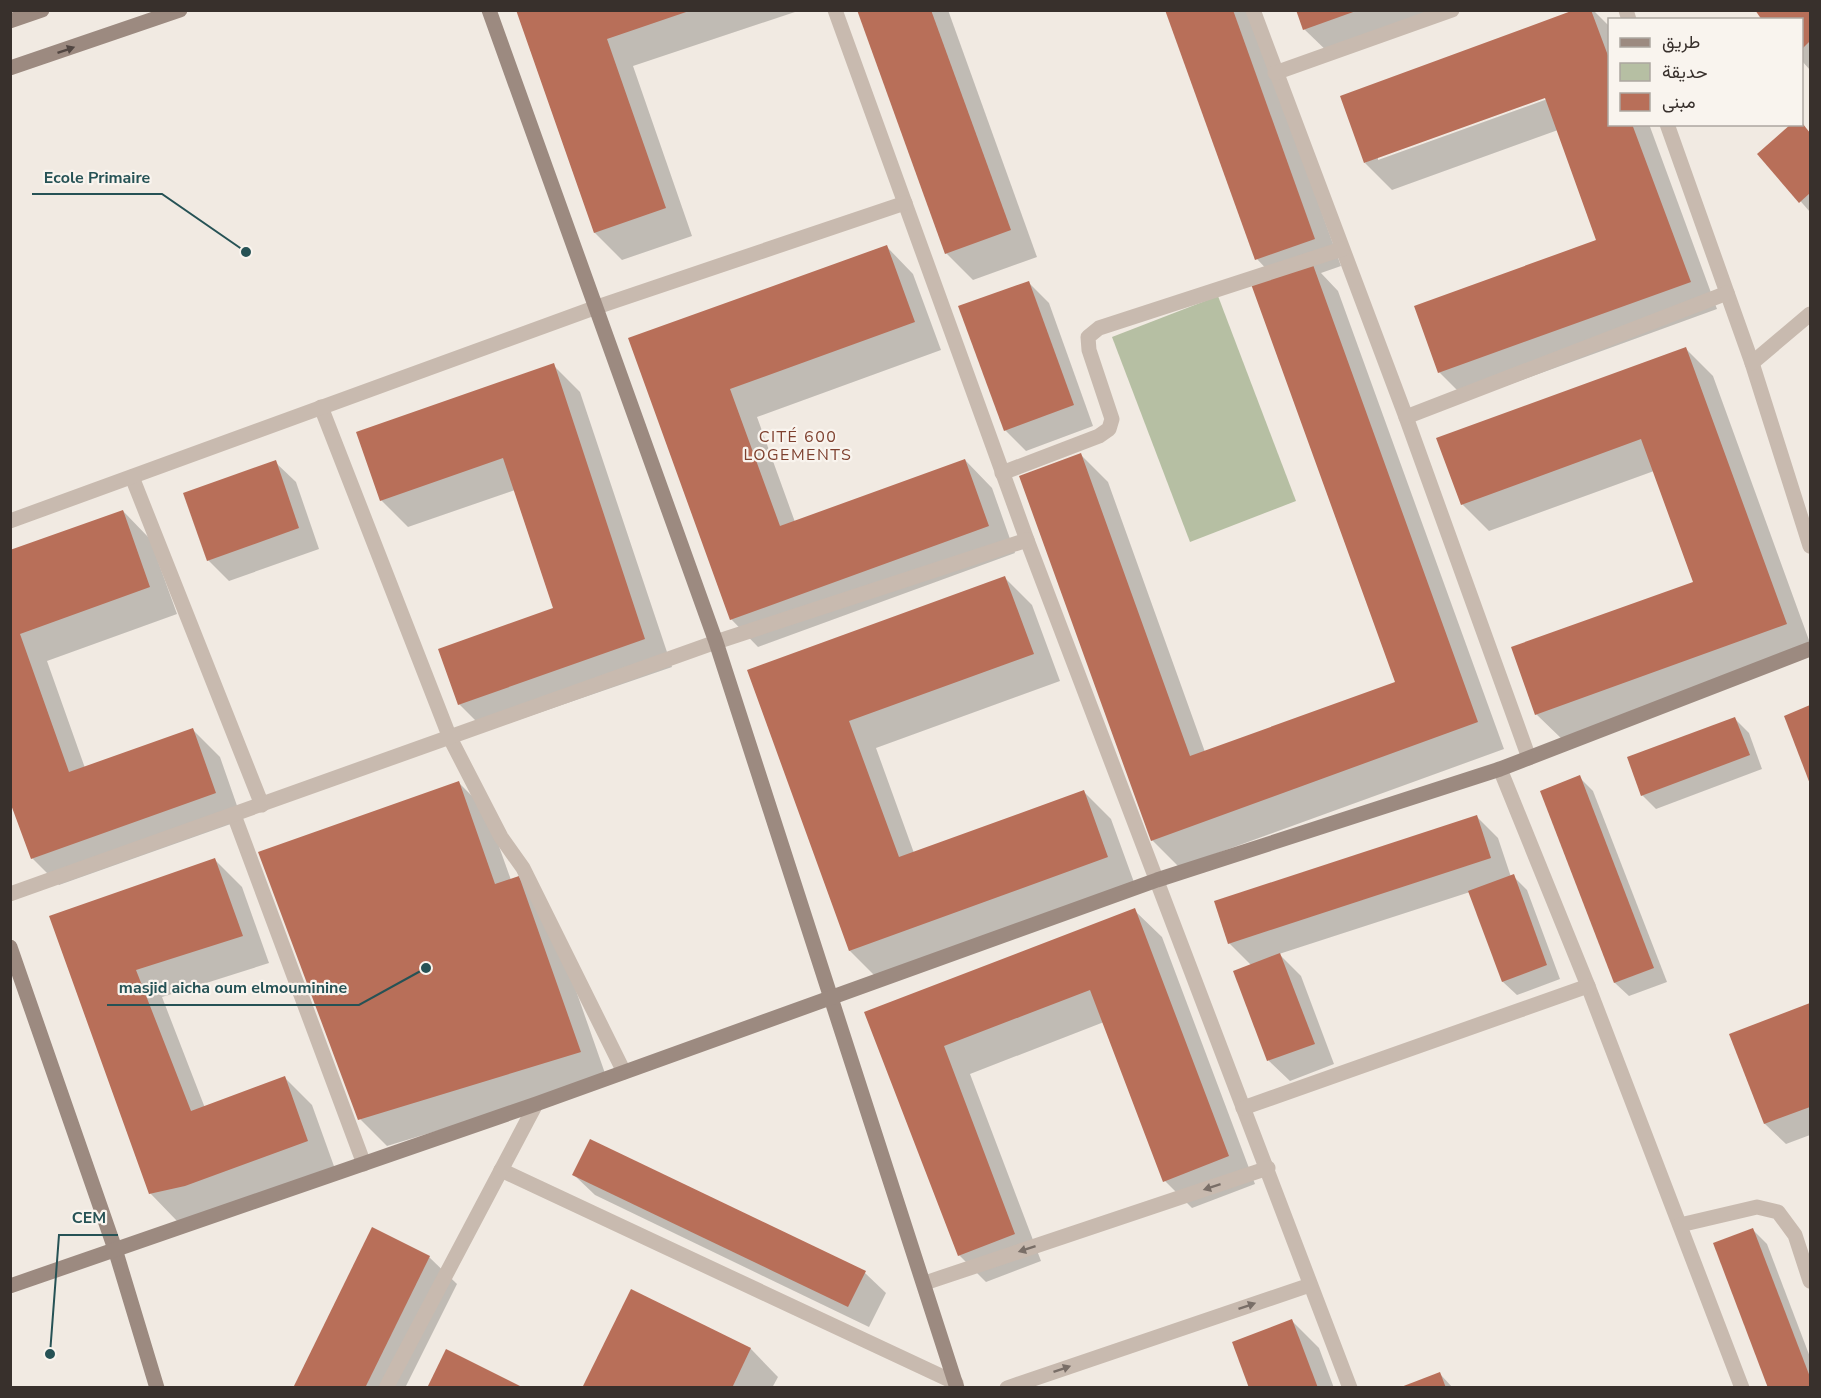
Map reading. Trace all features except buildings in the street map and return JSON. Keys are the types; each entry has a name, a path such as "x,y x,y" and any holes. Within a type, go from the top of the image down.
{"street":[{"path":"10,21 42,10"},
{"path":"10,69 180,10"},
{"path":"489,10 594,308 716,642 925,1283 956,1385"},
{"path":"835,10 1026,540 1268,1168 1350,1388"},
{"path":"1253,10 1406,417 1529,758"},
{"path":"1275,73 1452,10"},
{"path":"1668,126 1752,363 1810,546"},
{"path":"10,521 594,308 905,203"},
{"path":"1002,473 1099,436 1109,429 1112,419 1089,350 1088,337 1099,328 1342,249"},
{"path":"1406,417 1727,293"},
{"path":"1752,363 1810,314"},
{"path":"321,407 450,738 501,837 523,868 624,1072"},
{"path":"132,477 262,805"},
{"path":"10,894 716,642 1026,540"},
{"path":"10,1286 536,1104 1157,880 1500,769 1810,649"},
{"path":"1500,769 1588,986 1742,1388"},
{"path":"234,815 364,1164"},
{"path":"10,947 115,1249 157,1388"},
{"path":"1243,1108 1588,986"},
{"path":"386,1388 536,1104"},
{"path":"925,1283 1268,1168"},
{"path":"501,1170 956,1385"},
{"path":"1680,1225 1757,1207 1778,1212 1795,1234 1810,1281"},
{"path":"1006,1388 1310,1285"}],"green space":[{"path":"1218,296 1296,501 1190,542 1112,337"}],"place":[{"name":"Ecole Primaire","path":"246,252"},
{"name":"masjid aicha oum elmouminine","path":"426,968"},
{"name":"CEM","path":"50,1354"}],"district":[{"name":"CITÉ 600 LOGEMENTS","path":"798,445"}]}
